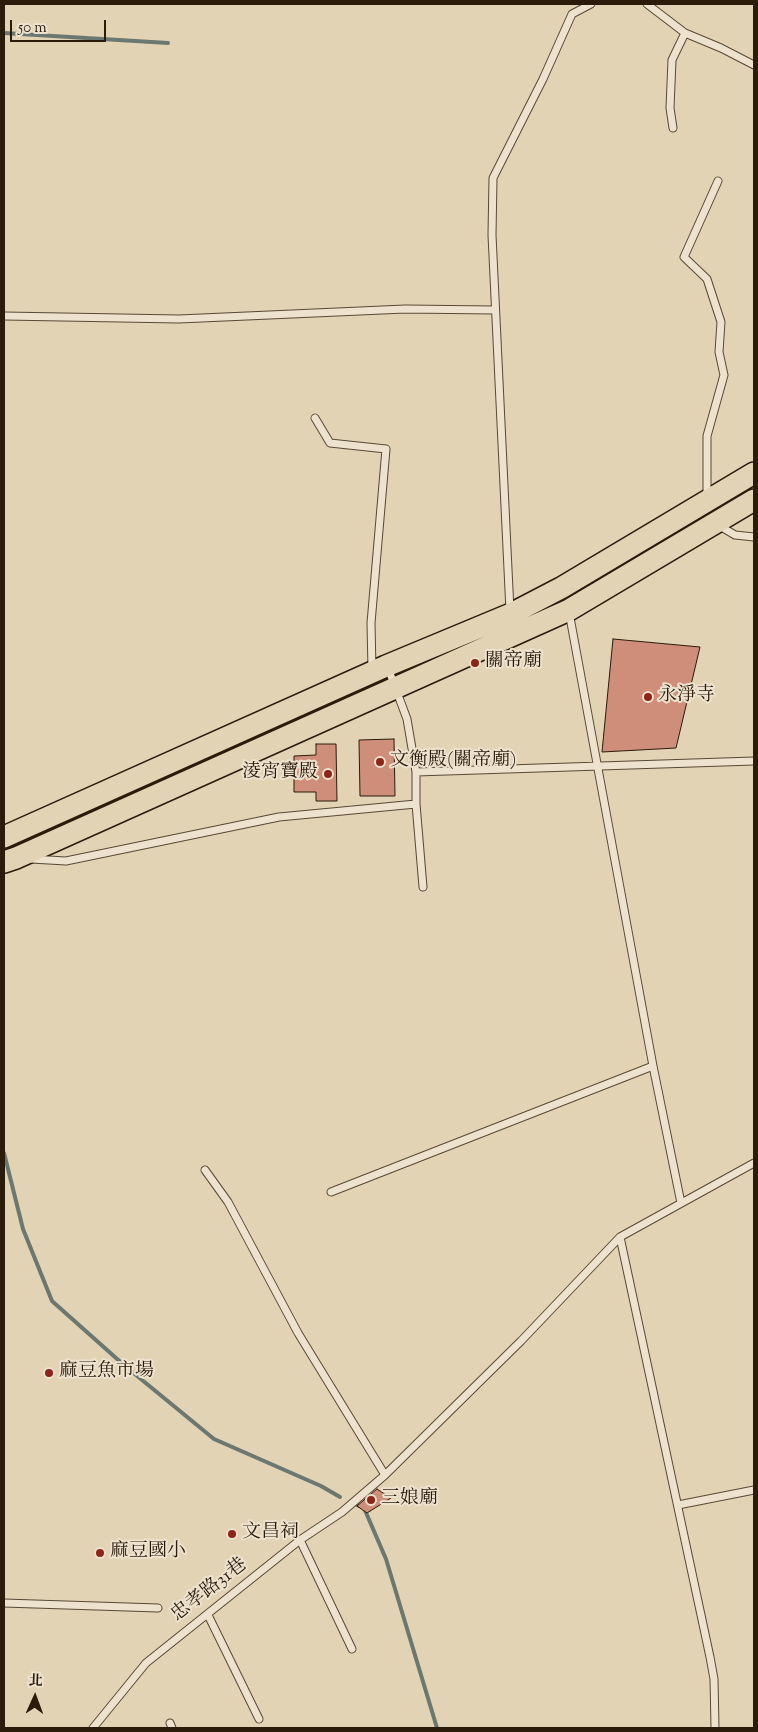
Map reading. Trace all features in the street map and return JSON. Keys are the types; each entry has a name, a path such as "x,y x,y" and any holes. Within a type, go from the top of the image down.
{"main road":[{"path":"4,837 379,669 510,614 565,599 707,501 754,473"},
{"path":"10,860 395,687 716,524 754,500"}],"lane":[{"path":"510,614 496,310 493,178 543,80 572,14 590,4"},
{"path":"647,4 685,33 721,48 754,65"},
{"path":"673,128 670,108 672,60 685,33"},
{"path":"707,501 707,436 724,375 719,352 720,322 707,279 684,257 718,181"},
{"path":"4,316 179,319 405,309 496,310"},
{"path":"315,418 330,443 386,449 371,623 379,669 395,687 408,720 416,772 416,804 423,886"},
{"path":"716,524 735,535 754,537"},
{"path":"565,599 653,1066 681,1203"},
{"path":"416,772 754,761"},
{"path":"10,860 66,861 279,817 416,804"},
{"path":"331,1192 653,1066"},
{"name":"忠孝路31巷","path":"93,1728 146,1663 300,1540 342,1512 385,1475 521,1342 620,1237 754,1163"},
{"path":"205,1170 228,1202 298,1333 385,1475"},
{"path":"620,1237 710,1658 714,1679 715,1728"},
{"path":"678,1505 754,1490"},
{"path":"300,1540 352,1648"},
{"path":"4,1603 158,1608"},
{"path":"208,1615 259,1719"}],"building":[{"name":"永淨寺","path":"613,639 700,647 676,748 602,752"},
{"path":"394,739 395,796 360,796 359,740"},
{"path":"316,744 336,744 337,801 316,801 316,792 294,792 294,756 316,755"},
{"name":"三娘廟","path":"377,1489 391,1498 367,1513 357,1506"}],"waterway":[{"path":"4,33 168,43"},
{"path":"4,1153 23,1229 52,1301 125,1366 214,1439 321,1486 340,1497"},
{"path":"354,1504 364,1508 386,1559 437,1728"}],"place":[{"name":"關帝廟","path":"475,663"},
{"name":"永淨寺","path":"648,697"},
{"name":"文衡殿(關帝廟)","path":"380,762"},
{"name":"淩宵寶殿","path":"328,774"},
{"name":"麻豆魚市場","path":"49,1373"},
{"name":"三娘廟","path":"371,1500"},
{"name":"文昌祠","path":"232,1534"},
{"name":"麻豆國小","path":"100,1553"}]}
